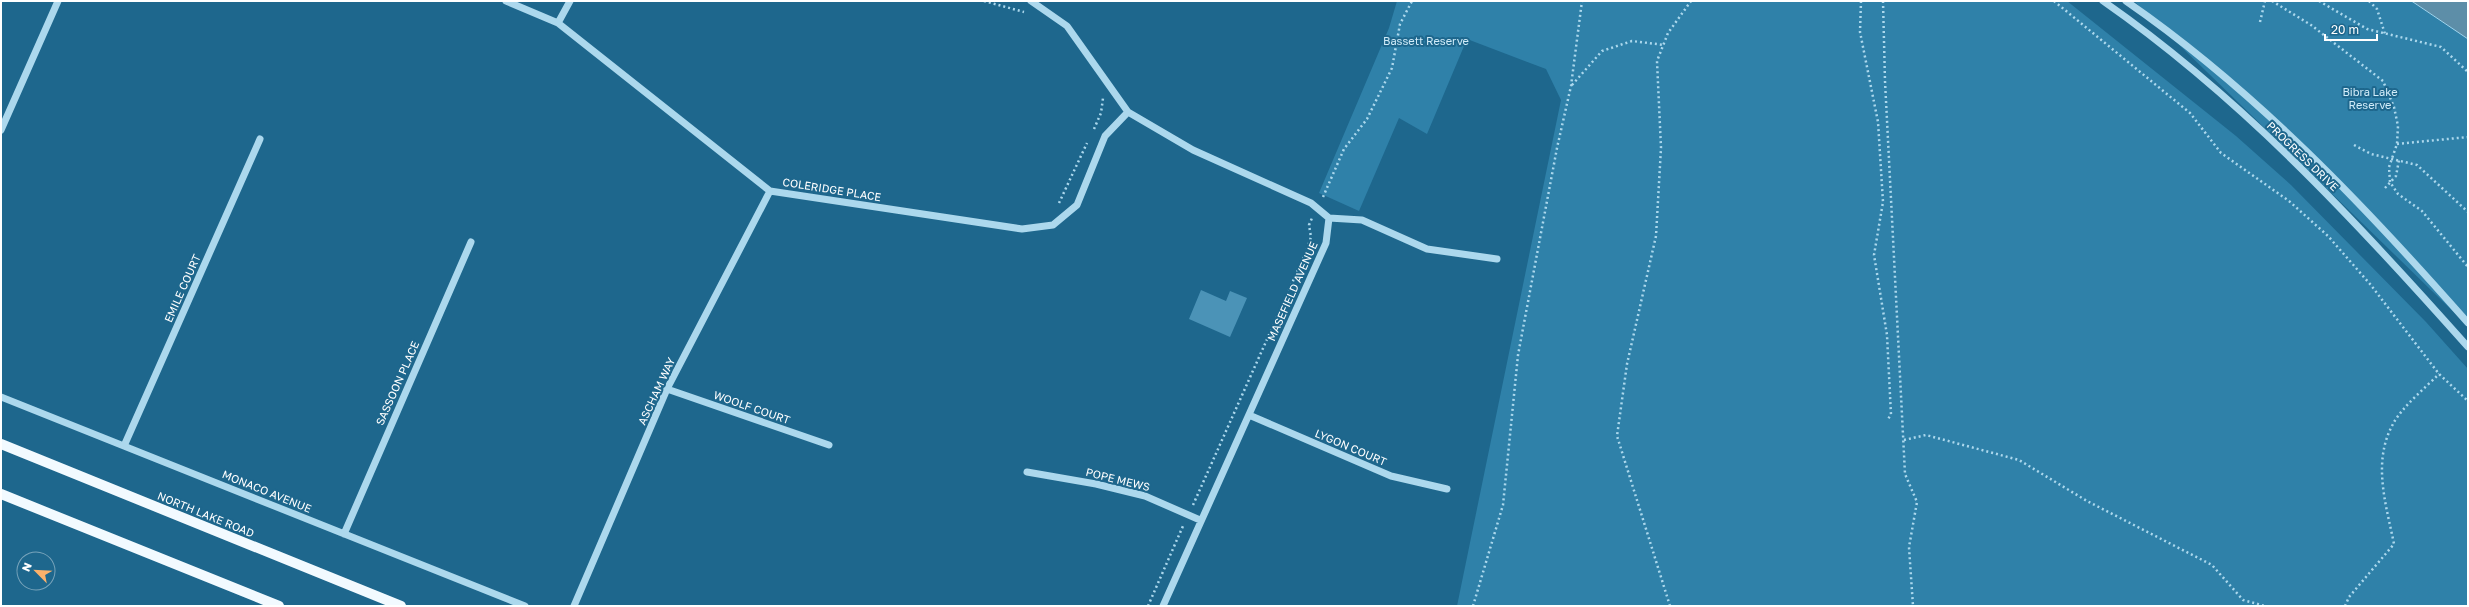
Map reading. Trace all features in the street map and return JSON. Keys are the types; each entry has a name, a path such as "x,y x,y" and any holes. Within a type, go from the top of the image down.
{"main road":[{"name":"NORTH LAKE ROAD","path":"1,444 401,606"},
{"path":"1,494 279,606"}],"street":[{"path":"2,125 58,1"},
{"name":"COLERIDGE PLACE","path":"506,1 558,23 770,191 1022,229 1053,225 1078,204 1105,136 1128,112"},
{"path":"558,23 570,1"},
{"path":"1031,1 1067,26 1128,112 1193,150 1311,203 1329,218 1362,220 1427,249 1497,259"},
{"name":"PROGRESS DRIVE","path":"2103,1 2200,77 2305,172 2389,258 2468,347"},
{"name":"PROGRESS DRIVE","path":"2126,1 2210,65 2322,166 2399,247 2468,323"},
{"name":"EMILE COURT","path":"124,446 260,139"},
{"name":"ASCHAM WAY","path":"574,606 667,389 770,191"},
{"name":"MASEFIELD AVENUE","path":"1163,606 1200,520 1326,243 1329,218"},
{"name":"SASSOON PLACE","path":"344,534 471,242"},
{"name":"WOOLF COURT","path":"667,389 830,445"},
{"name":"MONACO AVENUE","path":"1,397 525,606"},
{"name":"LYGON COURT","path":"1249,415 1391,476 1447,489"},
{"name":"POPE MEWS","path":"1026,472 1096,484 1145,496 1200,520"}],"path":[{"path":"984,1 1031,15"},
{"path":"1148,606 1306,252 1311,237 1309,224 1344,149 1367,118 1392,68 1400,24 1412,1"},
{"path":"1473,606 1503,505 1518,354 1557,148 1571,86 1582,1"},
{"path":"1670,606 1651,541 1616,436 1627,364 1656,236 1661,148 1657,60 1668,33 1691,1"},
{"path":"1861,1 1860,32 1878,122 1883,202 1874,255 1887,335 1891,415 1887,420"},
{"path":"1883,1 1885,81 1905,474 1917,502 1910,547 1913,606"},
{"path":"2054,1 2190,113 2221,153 2289,201 2328,236 2370,284 2439,374 2468,401"},
{"path":"2260,22 2265,1"},
{"path":"2272,1 2311,25 2383,81 2394,107 2398,126 2397,144 2391,158 2388,175 2390,182 2398,194 2422,211 2468,267"},
{"path":"2319,1 2350,21 2367,29 2385,35 2441,47 2468,72"},
{"path":"2369,1 2377,9 2385,35"},
{"path":"1571,86 1602,51 1632,40 1664,45"},
{"path":"1092,134 1101,113 1104,94"},
{"path":"2397,144 2468,137"},
{"path":"1054,208 1060,202 1088,141"},
{"path":"2354,145 2363,151 2417,164 2467,210"},
{"path":"2385,188 2396,176 2399,160"},
{"path":"2345,606 2349,596 2394,544 2382,483 2383,447 2393,423 2439,374"},
{"path":"1904,440 1926,436 2019,460 2087,501 2212,564 2244,600 2265,606"}],"green space":[{"name":"Bassett Reserve","path":"1397,1 2067,1 2236,136 2291,185 2426,322 2468,369 2468,606 1457,606 1561,100 1546,69 1467,39 1427,134 1399,118 1359,211 1319,193 1389,28"},
{"name":"Bibra Lake Reserve","path":"2134,1 2411,1 2468,39 2468,326"}],"shaded area":[{"path":"2411,1 2468,1 2468,39 2413,2"}],"building":[{"path":"1201,290 1226,301 1230,291 1247,298 1230,337 1189,319"}]}
